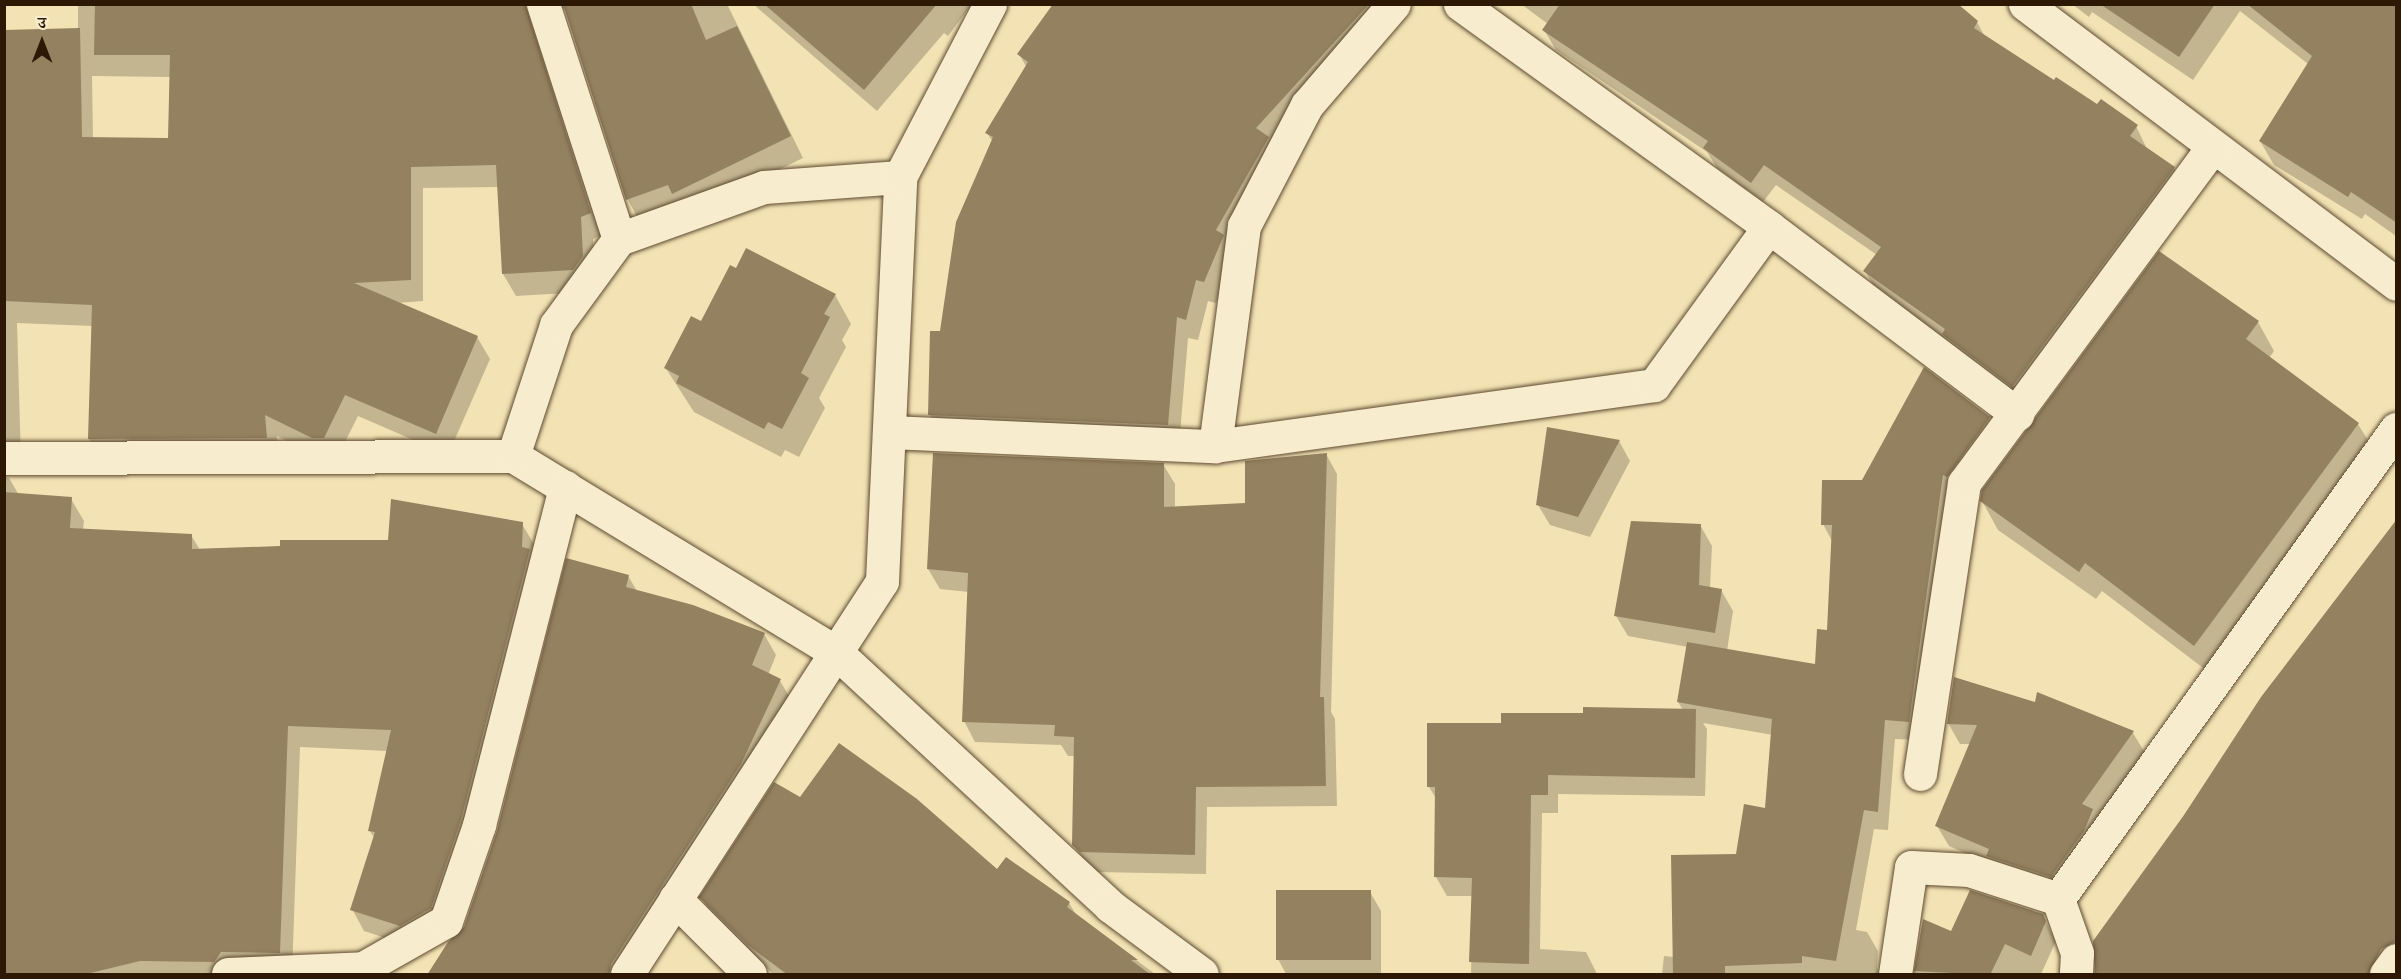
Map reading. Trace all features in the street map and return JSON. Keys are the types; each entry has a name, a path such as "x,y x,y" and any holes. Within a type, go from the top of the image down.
{"street":[{"path":"543,4 618,239"},
{"path":"627,975 882,581 900,177 990,4"},
{"path":"1215,446 1244,226 1307,105 1394,4"},
{"path":"1460,4 1768,227 2017,414"},
{"path":"2025,4 2212,148 2397,284"},
{"path":"1920,774 1964,483 2212,148"},
{"path":"513,456 556,325 618,239 764,187 900,177"},
{"path":"889,432 1215,446 1654,385 1768,227"},
{"path":"2058,899 2397,429"},
{"path":"4,458 513,456 837,653 1110,906 1202,975"},
{"path":"228,975 363,968 446,921 479,825 565,488"},
{"path":"1895,975 1911,867 1969,870 2058,899"},
{"path":"675,899 750,975"},
{"path":"2058,899 2077,953 2076,975"},
{"path":"2385,975 2397,960"}],"building":[{"path":"95,4 525,4 591,213 581,217 583,256 573,270 502,274 496,165 411,167 411,280 354,283 478,336 436,434 345,395 324,438 312,438 265,415 267,438 88,439 92,305 4,301 4,30 80,28 82,137 168,138 170,55 94,55"},
{"path":"563,4 691,4 706,40 737,26 791,136 672,194 668,185 626,200"},
{"path":"764,4 937,4 864,90"},
{"path":"1053,4 1369,4 1256,128 1269,137 1216,230 1224,235 1204,282 1196,280 1186,320 1177,317 1168,425 928,415 930,331 940,331 956,222 993,137 985,133 1028,62 1017,54"},
{"path":"1560,4 1958,4 1978,21 1974,28 2054,80 2056,77 2097,104 2101,99 2138,125 2130,136 2175,167 2012,387 1942,334 1945,329 1863,271 1881,247 1764,165 1751,183 1703,148 1708,141 1542,30"},
{"path":"2100,4 2215,4 2179,57"},
{"path":"2247,4 2397,4 2397,223 2351,192 2348,197 2259,141 2312,56"},
{"path":"746,248 836,294 824,314 830,317 801,373 809,378 782,429 768,422 764,429 676,383 679,376 664,368 691,316 701,321 730,265 736,268"},
{"path":"2159,251 2259,321 2246,339 2359,423 2194,646 2085,563 2079,572 1980,501 1982,490"},
{"path":"1924,367 1990,417 1947,477 1943,475 1909,722 1885,720 1878,812 1864,810 1836,961 1802,956 1802,963 1725,966 1725,975 1673,975 1671,855 1736,854 1744,804 1765,808 1772,719 1677,702 1687,642 1815,664 1817,629 1827,630 1832,525 1821,525 1822,480 1862,480"},
{"path":"1547,427 1620,440 1578,517 1536,505"},
{"path":"933,453 1164,463 1164,507 1245,503 1245,461 1327,453 1320,697 1324,697 1326,786 1196,787 1195,855 1080,852 1072,845 1074,737 1054,736 1055,725 962,722 968,573 927,569"},
{"path":"4,492 72,497 70,528 192,534 192,549 280,546 280,540 388,540 391,499 523,522 522,547 530,549 461,820 431,908 400,926 350,910 375,832 368,831 391,730 288,726 280,953 221,952 214,962 140,961 82,975 4,975"},
{"path":"2397,519 2397,941 2381,949 2368,975 2095,975 2093,941 2184,815 2261,697"},
{"path":"1631,521 1701,524 1699,585 1722,589 1715,633 1614,616"},
{"path":"566,558 629,575 626,587 693,605 765,633 752,665 781,679 741,764 611,964 609,975 427,975 448,942 464,927 497,831"},
{"path":"1954,677 2035,702 2037,692 2134,731 2082,804 2093,809 2084,831 2051,877 1986,856 1989,849 1935,826 1977,725 1947,724"},
{"path":"1583,707 1696,709 1695,778 1548,775 1548,795 1531,795 1529,964 1469,962 1472,878 1434,877 1435,787 1427,787 1427,723 1501,723 1501,713 1583,713"},
{"path":"839,743 917,799 997,869 1006,857 1070,902 1067,907 1138,960 1131,960 1151,975 788,975 749,946 699,897 774,782 800,797"},
{"path":"1276,890 1371,890 1371,960 1276,960"},
{"path":"1970,890 2043,914 2046,921 2031,956 2005,944 1990,975 1914,971 1923,919 1951,931"}]}
